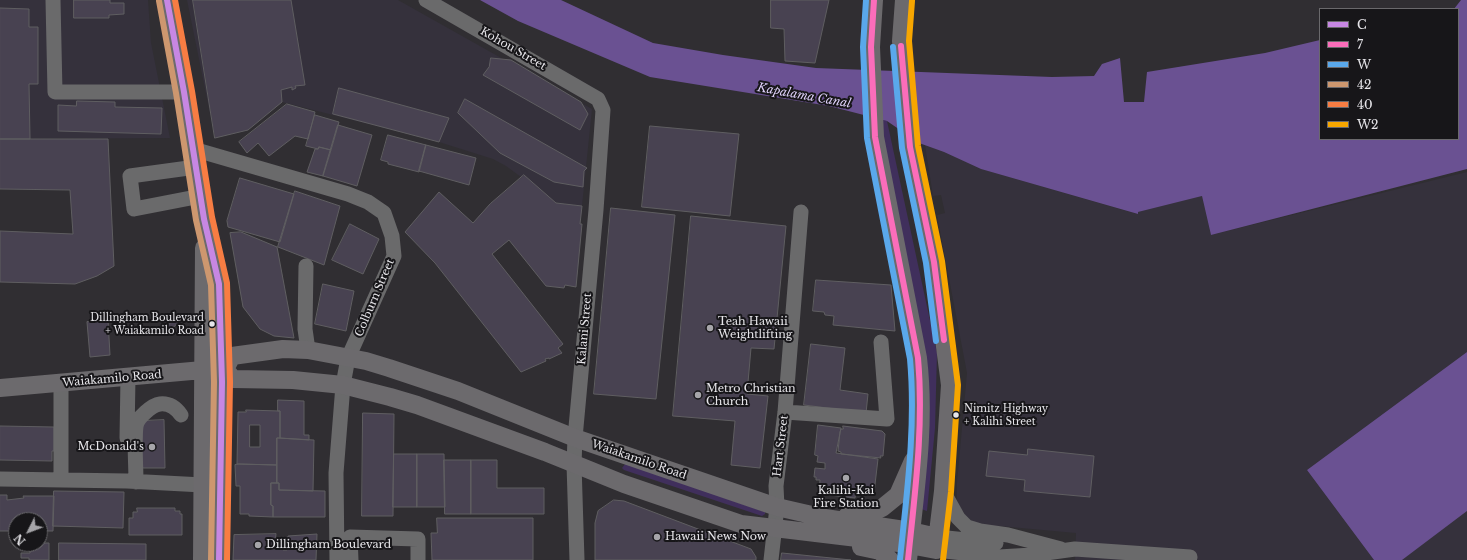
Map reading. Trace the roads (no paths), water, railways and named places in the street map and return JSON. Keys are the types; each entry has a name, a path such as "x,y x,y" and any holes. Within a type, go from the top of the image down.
{"main road":[{"path":"167,0 184,92 204,219 219,284 223,369 219,560"},
{"path":"874,0 871,47 875,137 920,374 920,443 909,546"},
{"path":"904,0 901,41 910,147 934,262 950,385 943,491 936,549"},
{"path":"202,560 204,219"},
{"name":"Waiakamilo Road","path":"223,369 232,356 283,349 308,350 366,361 458,392 575,438 777,507 825,518 909,546"},
{"name":"Waiakamilo Road","path":"0,388 223,369 233,379 294,380 343,385 417,405 624,484 741,524 899,543 909,546 936,549"},
{"path":"825,518 865,514 882,508 898,496 920,443"},
{"path":"818,534 845,545 880,551 890,560"}],"street":[{"path":"53,0 55,92 184,92"},
{"name":"Kohou Street","path":"426,0 598,99"},
{"name":"Kalani Street","path":"577,560 574,464 575,438 596,210 603,110 598,99"},
{"path":"195,158 130,176 134,209 201,196"},
{"name":"Colburn Street","path":"195,158 348,194 368,202 384,213 392,236 394,256 348,358 343,385 336,473 344,559"},
{"name":"Hart Street","path":"771,560 777,507 776,486 785,412 801,212"},
{"path":"306,266 305,329 308,350"},
{"path":"785,412 887,419 881,342"},
{"path":"128,377 131,481"},
{"path":"61,384 61,480"},
{"path":"131,481 136,424 148,409 161,404 174,408 181,415"},
{"path":"0,479 131,481 203,485"},
{"path":"943,491 958,518 967,527 980,531 1008,535 1068,551"},
{"path":"344,559 350,537 418,539 418,560"},
{"name":"Waiakamilo Road","path":"936,549 1068,551"},
{"name":"Waiakamilo Road","path":"936,549 999,558 1075,549 1169,558 1190,557"},
{"path":"980,560 999,558"}],"water":[{"name":"Kapalama Canal","path":"480,0 561,0 653,43 723,55 816,68 1052,77 1094,76 1102,64 1120,58 1124,102 1144,102 1147,72 1265,53 1319,40 1319,140 1459,140 1459,8 1455,8 1461,0 1467,0 1467,169 1211,235 1202,196 1138,212 1138,214 981,169 944,152 919,143 887,121 829,106 650,77 518,21"},
{"path":"1467,352 1467,511 1402,560 1374,560 1307,470"}],"place":[{"name":"Dillingham Boulevard + Waiakamilo Road","path":"212,324"},
{"name":"Teah Hawaii Weightlifting","path":"710,328"},
{"name":"Metro Christian Church","path":"698,395"},
{"name":"Nimitz Highway + Kalihi Street","path":"956,415"},
{"name":"McDonald's","path":"152,447"},
{"name":"Kalihi-Kai Fire Station","path":"846,478"},
{"name":"Hawaii News Now","path":"657,537"},
{"name":"Dillingham Boulevard","path":"258,545"}]}
